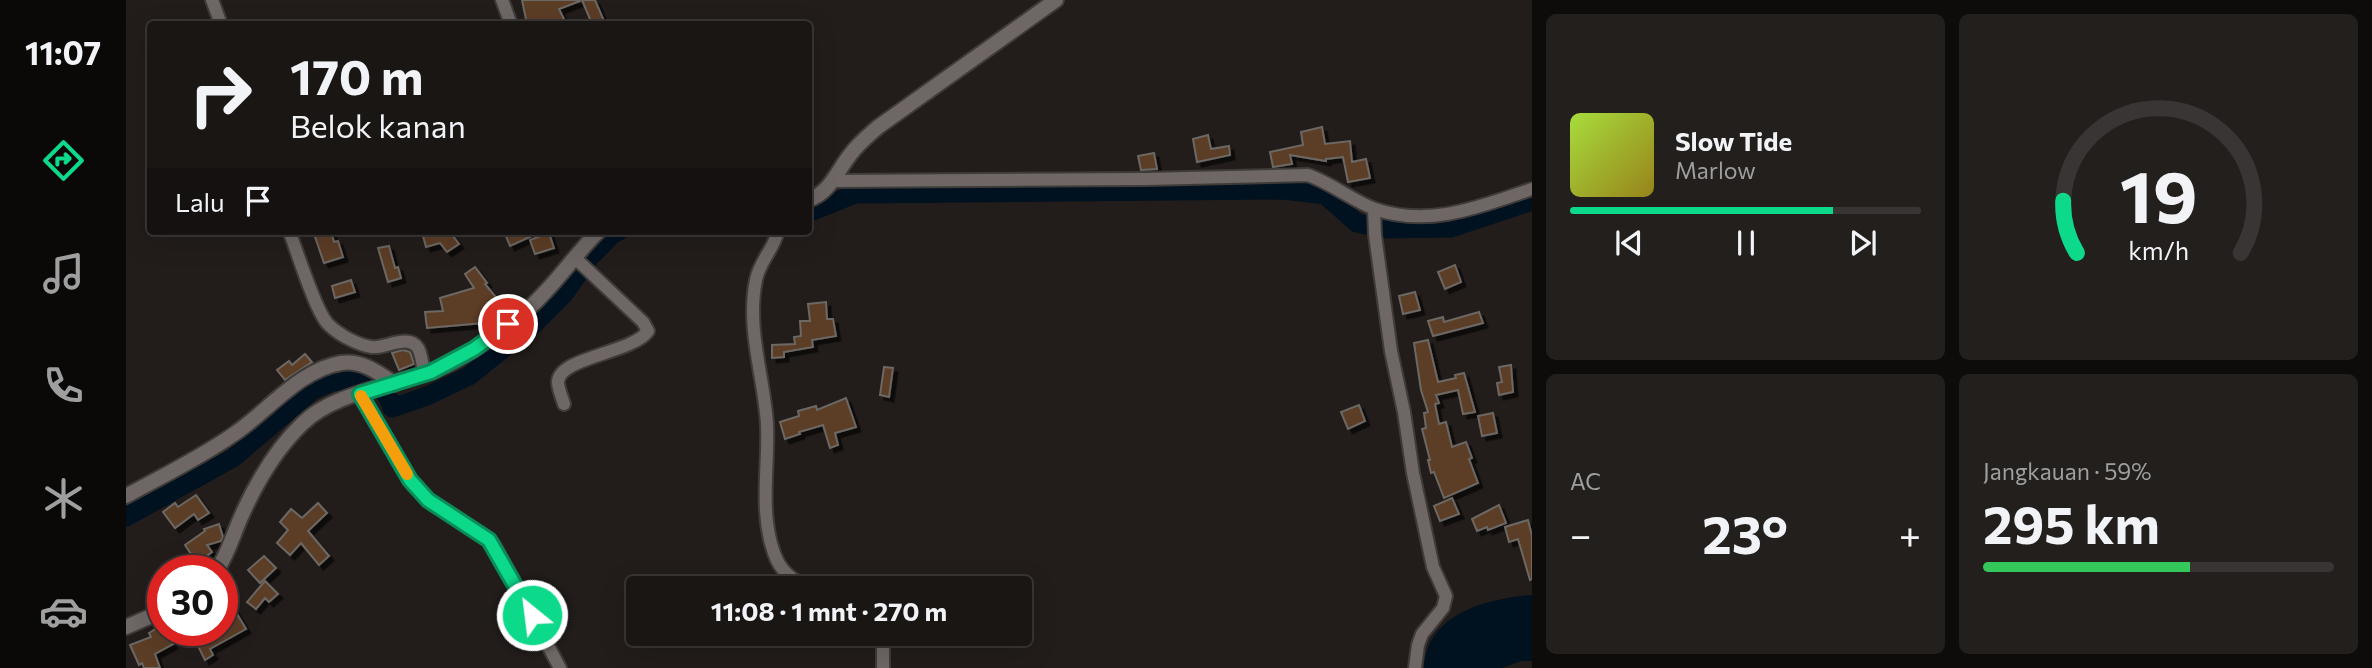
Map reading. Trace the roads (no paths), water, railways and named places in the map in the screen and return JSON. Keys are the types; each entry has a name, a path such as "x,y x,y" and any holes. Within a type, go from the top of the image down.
{"street":[{"path":"212,0 220,21"},
{"path":"502,0 510,21"},
{"path":"812,198 821,194 853,151 878,127 1056,0"},
{"path":"832,180 1146,179 1293,174 1308,175 1329,183 1374,214 1418,216 1463,212 1532,189"},
{"path":"1374,214 1391,351 1418,501 1433,567 1446,596 1443,608 1422,634 1415,668"},
{"path":"291,235 319,310 329,326 371,347 400,342 415,345 419,349 424,375"},
{"path":"224,555 256,488 284,443 316,411 367,391 424,375 457,360 533,305 580,263 594,235"},
{"path":"776,235 758,271 754,290 756,350 767,423 766,516 778,564 790,576"},
{"path":"564,404 558,383 564,371 579,362 629,345 648,331 643,322 580,263"},
{"path":"126,496 234,434 303,379 319,370 340,363 360,364 395,384"},
{"path":"367,391 410,480 419,492 494,545 560,668"},
{"path":"126,627 147,618"},
{"path":"883,646 883,668"}],"water":[{"path":"1532,595 1532,661 1521,661 1502,668 1424,668 1428,649 1436,634 1462,612 1497,600"}],"waterway":[{"path":"812,211 855,194 1284,190 1325,195 1357,223 1384,229 1451,228 1532,201"},
{"path":"126,517 233,458 313,390 332,382 374,378 392,408 427,396 469,376 533,325 564,294 590,257 612,235"}]}
